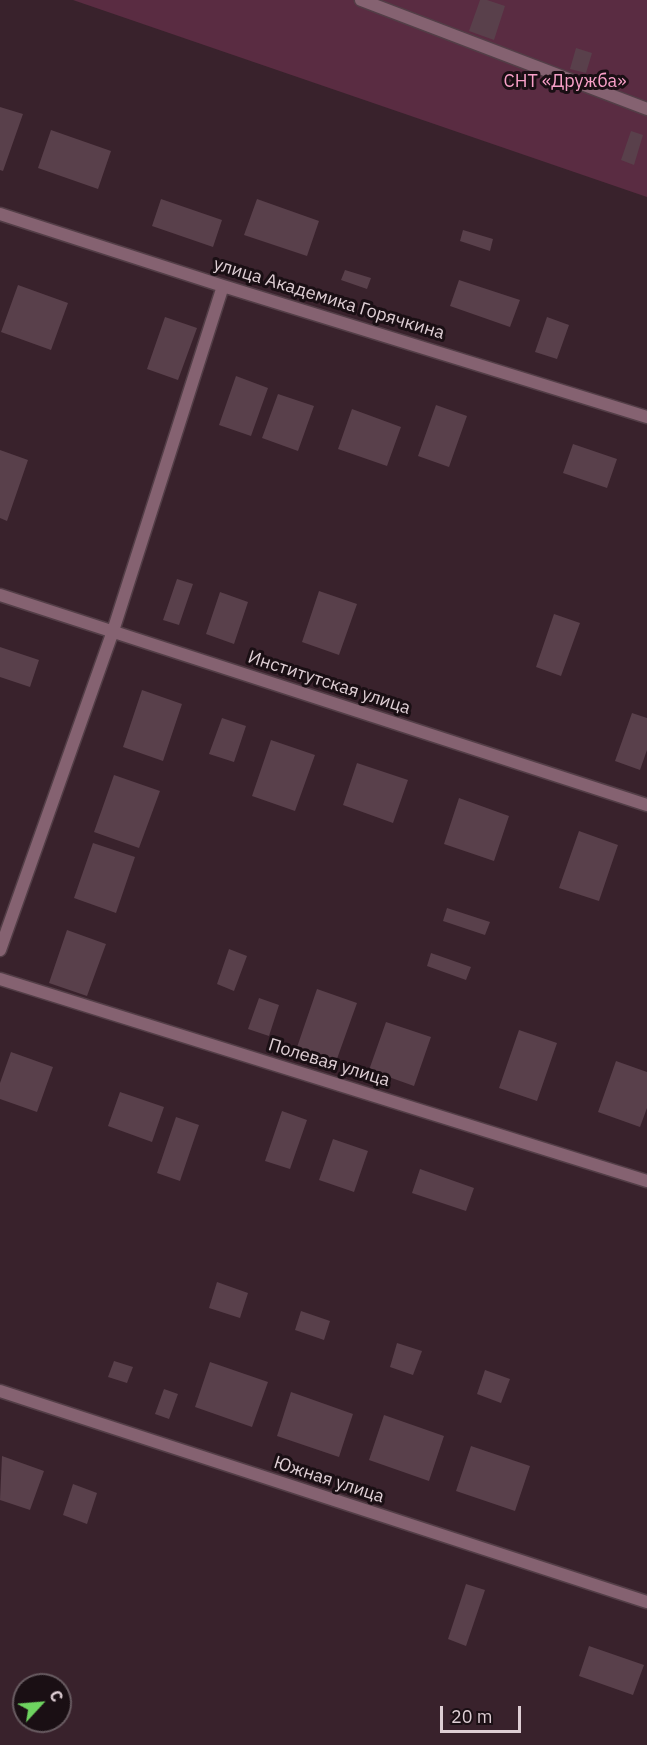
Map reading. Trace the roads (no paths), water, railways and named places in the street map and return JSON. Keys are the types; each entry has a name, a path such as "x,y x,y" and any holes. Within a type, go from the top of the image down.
{"lane":[{"path":"361,0 647,108"},
{"name":"улица Академика Горячкина","path":"0,214 223,286 647,417"},
{"path":"0,950 113,631 223,286"},
{"name":"Институтская улица","path":"0,595 647,805"},
{"name":"Полевая улица","path":"0,979 647,1181"},
{"name":"Южная улица","path":"0,1391 647,1602"}],"park label":[{"name":"СНТ «Дружба»","path":"565,82"}]}
